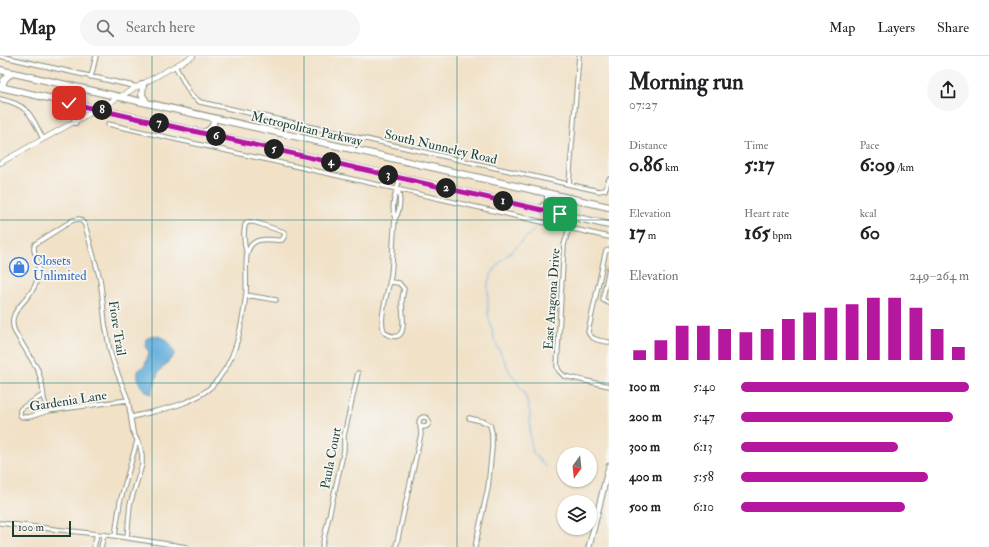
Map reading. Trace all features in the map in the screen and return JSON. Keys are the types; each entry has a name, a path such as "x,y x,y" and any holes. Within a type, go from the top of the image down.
{"main road":[{"name":"Metropolitan Parkway","path":"0,70 609,207"},
{"path":"13,73 5,78 2,83 2,88 609,224"},
{"path":"140,86 147,103"},
{"path":"69,103 75,111 75,122"},
{"path":"203,133 212,128 214,118"},
{"path":"540,209 548,203 548,193"},
{"path":"560,214 561,205 569,198"},
{"path":"589,547 609,466"}],"street":[{"path":"0,56 91,77 140,86"},
{"path":"91,77 96,56"},
{"path":"0,163 193,56"},
{"path":"569,184 579,56"},
{"name":"South Nunneley Road","path":"175,66 191,95 200,102 569,184 599,192 604,191 607,188 609,179"},
{"path":"0,99 23,107 43,139"},
{"path":"108,124 609,237"},
{"path":"390,282 399,283 404,289 402,303 404,323 402,331 395,337 385,333 383,326 384,306 390,282 395,219 393,213 394,195 398,190 400,177"},
{"name":"Fiore Trail","path":"43,396 42,384 38,370 15,332 13,323 15,312 28,298 36,284 38,269 34,246 36,242 73,220 80,219 85,225 100,279 110,351 128,400 136,441 140,446 142,455 142,465 130,504 127,538"},
{"path":"132,417 178,405 201,394 211,386 225,369 236,346 246,295 247,255 245,246 245,224 248,222 254,222 284,232 285,235 282,240 265,239 256,241 250,247 247,255"},
{"name":"East Aragona Drive","path":"569,228 564,245 557,366 559,371 564,376 609,386"},
{"path":"609,250 606,251 605,254 588,328 589,335 593,339 609,342"},
{"path":"609,268 603,300 609,304"},
{"path":"246,295 276,300"},
{"name":"Paula Court","path":"322,547 344,450 344,436 358,373"},
{"path":"43,396 48,411"},
{"name":"Gardenia Lane","path":"43,396 20,410 22,417 29,417 48,411 128,400"},
{"path":"396,547 421,434 420,425 418,422 422,417 426,417 429,420 428,424 421,434"},
{"path":"469,418 485,422 490,425 492,433 488,488 475,547"},
{"path":"420,425 423,427 426,426"},
{"name":"Fiore Trail","path":"115,536 120,502 136,441"},
{"path":"0,523 115,536 187,547"},
{"path":"94,547 97,534"},
{"path":"101,547 104,535"}],"water":[{"path":"153,335 161,337 167,341 175,354 158,373 151,394 140,385 138,371 145,365 149,352 145,346 146,339"}],"waterway":[{"path":"538,226 500,262 491,275 488,282 488,314 495,342 510,372 525,394 530,413 530,437 533,453 546,467"}],"place":[{"name":"Closets Unlimited","path":"19,267"}],"route":[{"path":"69,103 560,214"}]}
